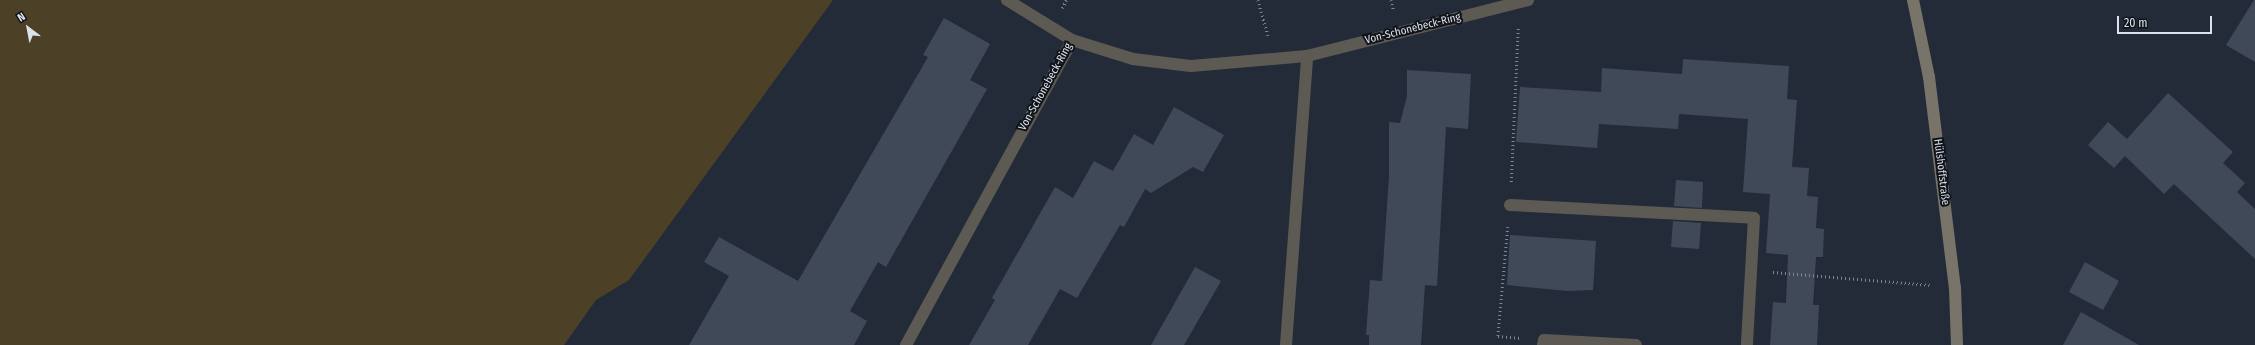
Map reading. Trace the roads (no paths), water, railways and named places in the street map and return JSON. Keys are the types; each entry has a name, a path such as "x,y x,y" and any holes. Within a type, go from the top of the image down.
{"main road":[{"name":"Hülshoffstraße","path":"1913,0 1929,77 1955,288 1957,345"}],"street":[{"path":"1007,0 1072,40"},
{"name":"Von-Schonebeck-Ring","path":"906,345 1072,40 1133,58 1191,66 1275,59 1307,56 1523,1"},
{"path":"1286,345 1307,56"},
{"path":"1510,205 1754,218 1747,345"},
{"path":"1544,342 1636,345"}]}
